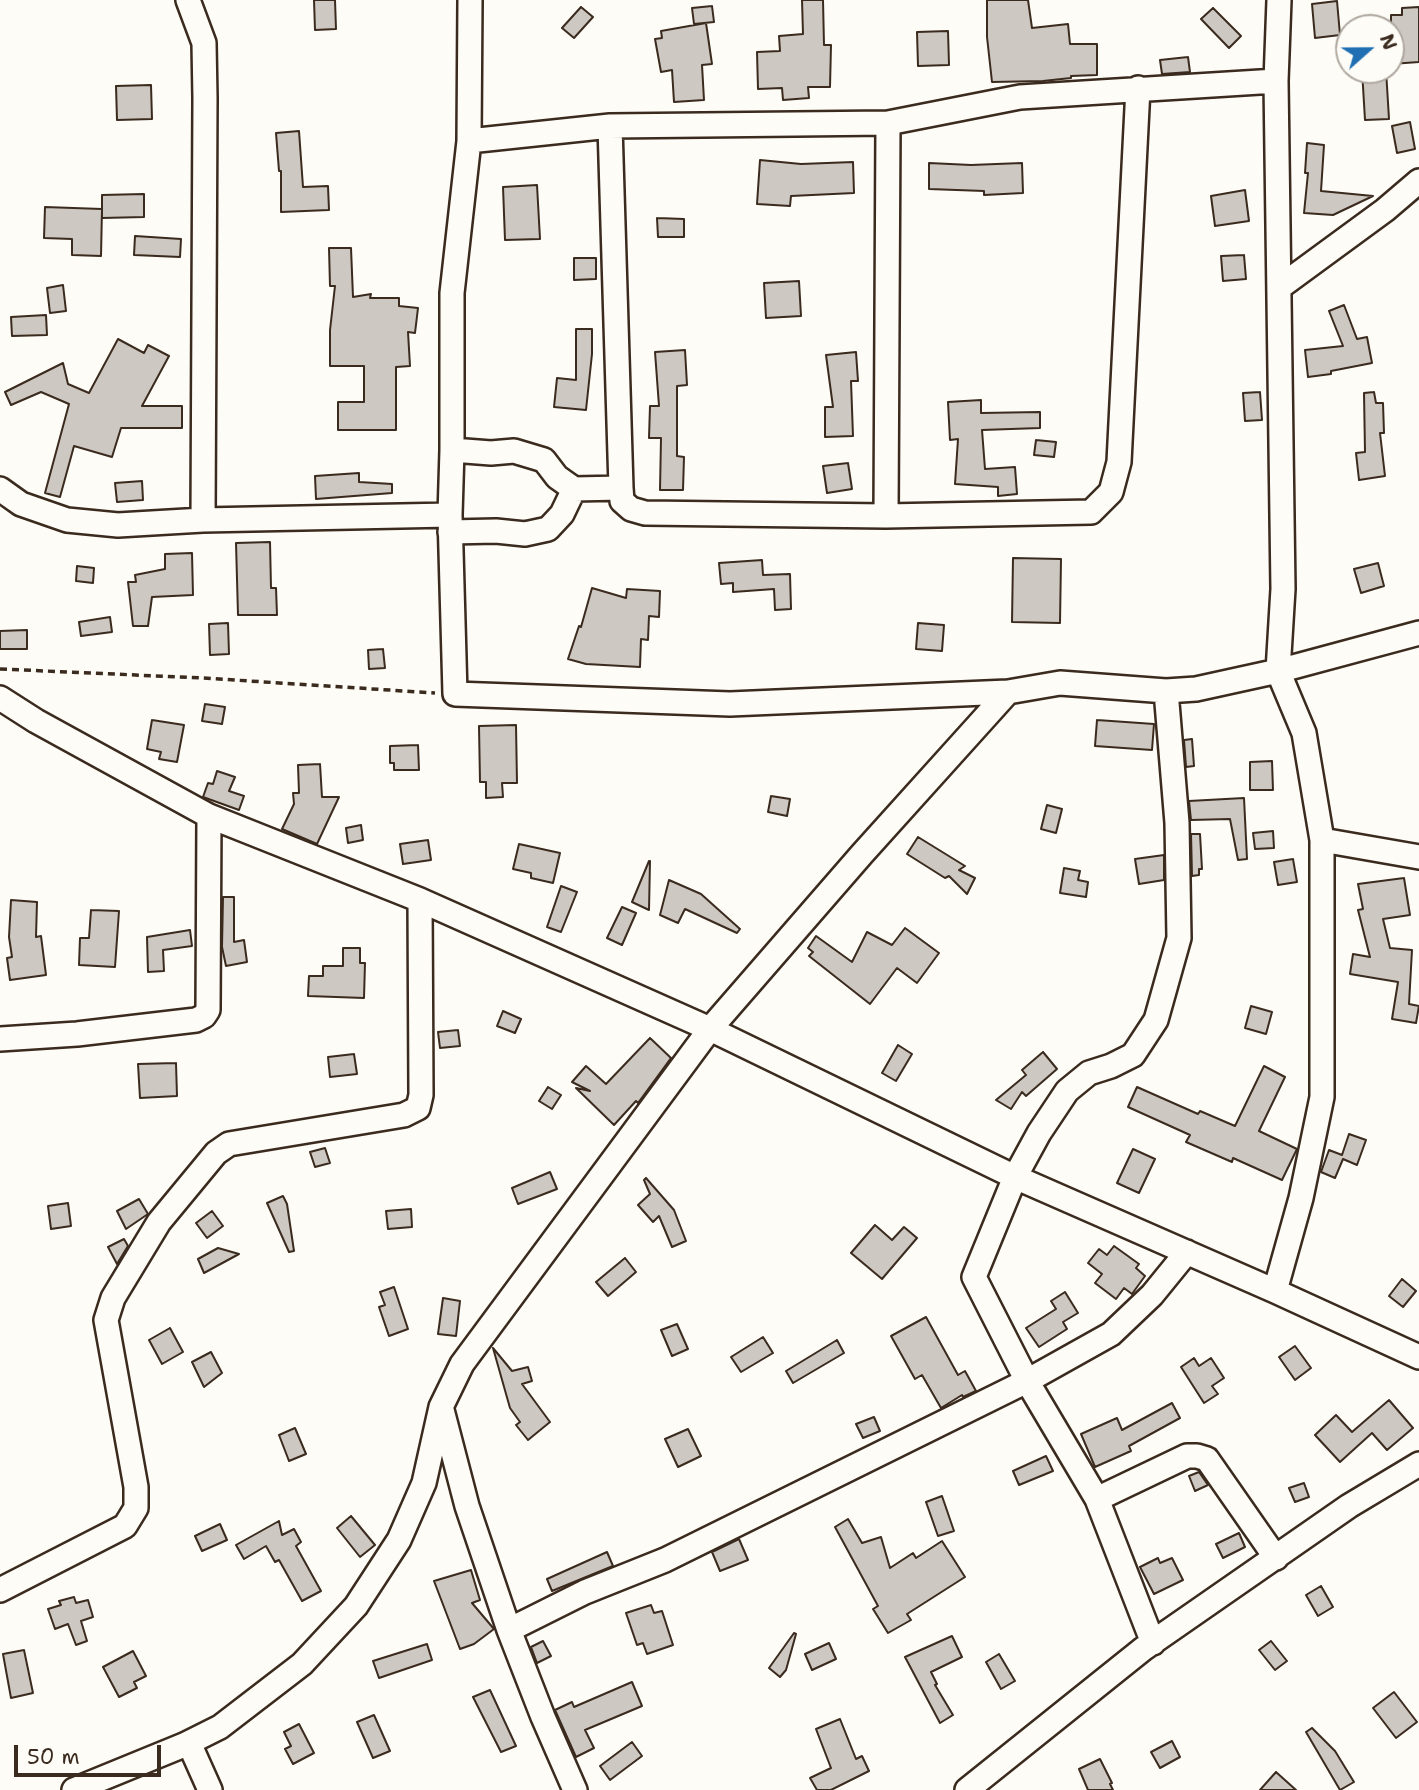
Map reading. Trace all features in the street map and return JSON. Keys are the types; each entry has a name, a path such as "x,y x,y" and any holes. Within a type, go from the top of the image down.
{"street":[{"path":"188,0 204,43 203,520"},
{"path":"470,0 469,141 452,293 450,523 455,694 730,704 1008,692 1060,683 1166,691 1196,690 1419,633"},
{"path":"1275,1291 1301,1198 1322,1097 1322,840 1304,733 1278,671 1283,589 1276,81 1279,0"},
{"path":"469,141 610,127 888,123 1020,97 1276,81"},
{"path":"610,127 621,488 622,501 631,509 645,513 886,516 1091,512 1111,492 1119,462 1138,88"},
{"path":"886,516 888,123"},
{"path":"1280,287 1385,211 1419,181"},
{"path":"452,450 491,453 514,451 544,460 557,477 574,489 621,488"},
{"path":"0,489 21,504 66,520 118,526 203,520 450,523 525,534 548,529 562,514 574,489"},
{"path":"1153,1643 1097,1499 1027,1381 974,1277 1015,1177 1039,1133 1067,1091 1089,1073 1133,1055 1156,1020 1179,938 1177,822 1166,691"},
{"path":"74,1790 220,1727 302,1664 356,1606 399,1540 414,1506 424,1483 441,1407 462,1364 710,1029 1008,692"},
{"path":"0,698 36,722 209,816 421,900 710,1029 1015,1177 1275,1291 1416,1348"},
{"path":"0,1039 90,1033 196,1020 204,1016 208,1010 209,816"},
{"path":"1322,840 1419,856"},
{"path":"0,1590 125,1527 136,1508 136,1487 106,1320 113,1298 159,1222 216,1153 229,1144 404,1115 418,1108 421,1095 421,900"},
{"path":"509,1630 585,1592 665,1560 1027,1381 1111,1334 1152,1295 1187,1252"},
{"path":"441,1407 467,1506 509,1630 575,1790"},
{"path":"1097,1499 1187,1457 1197,1456 1206,1460 1276,1558"},
{"path":"967,1790 1153,1643 1349,1506 1419,1464"},
{"path":"189,1742 210,1790"}],"path":[{"path":"0,669 203,678 455,694"}],"building":[{"path":"314,0 335,0 336,29 315,30"},
{"path":"802,0 823,0 824,45 831,45 830,87 808,87 809,98 783,100 782,88 758,89 757,52 780,51 779,36 803,34"},
{"path":"987,0 1028,0 1032,28 1068,24 1070,44 1097,44 1097,75 1043,81 992,82 987,37"},
{"path":"1337,1 1335,36 1315,38 1312,4"},
{"path":"712,6 714,22 694,24 692,8"},
{"path":"581,7 593,17 574,38 562,28"},
{"path":"1419,7 1419,62 1405,63 1405,14 1402,14 1402,8"},
{"path":"1213,8 1241,36 1229,48 1201,19"},
{"path":"706,23 712,64 702,65 704,100 674,102 672,70 661,72 655,39 662,38 661,31"},
{"path":"948,31 949,65 918,66 917,32"},
{"path":"1188,57 1190,72 1162,74 1160,60"},
{"path":"1363,84 1387,84 1389,119 1365,120"},
{"path":"151,85 152,119 117,120 116,86"},
{"path":"1410,122 1415,149 1397,153 1392,126"},
{"path":"299,131 303,187 328,186 329,210 281,212 281,171 276,133"},
{"path":"1307,143 1324,145 1321,191 1373,196 1333,215 1304,213 1308,173 1305,173"},
{"path":"760,160 801,164 853,162 854,193 791,196 790,206 757,204"},
{"path":"929,163 1022,163 1023,193 984,195 984,191 929,189"},
{"path":"537,185 540,239 505,240 503,187"},
{"path":"1245,190 1249,221 1215,226 1211,196"},
{"path":"144,194 144,217 102,218 102,195"},
{"path":"45,207 102,209 101,256 72,255 72,239 44,238"},
{"path":"657,218 684,219 684,237 658,237"},
{"path":"135,236 181,239 180,257 134,255"},
{"path":"329,248 351,248 353,297 371,294 370,298 399,298 399,306 418,308 415,333 408,332 410,366 396,367 396,430 338,430 338,402 364,402 364,366 330,366 330,330 335,286 330,286"},
{"path":"1244,255 1246,279 1223,281 1221,256"},
{"path":"574,258 596,258 596,279 574,280"},
{"path":"799,281 801,316 766,318 764,283"},
{"path":"63,285 66,311 50,313 47,288"},
{"path":"1344,305 1357,339 1367,337 1372,363 1308,377 1305,350 1343,346 1329,311"},
{"path":"46,315 47,335 12,336 11,317"},
{"path":"576,329 592,329 586,410 554,407 557,378 576,380"},
{"path":"118,339 144,353 148,345 169,356 142,406 182,406 182,428 121,428 112,457 74,446 60,497 45,493 69,404 41,392 11,405 5,392 63,363 68,384 89,393"},
{"path":"685,350 687,385 677,386 677,456 684,457 683,490 660,490 661,438 649,438 650,406 659,406 655,352"},
{"path":"856,352 858,381 851,381 853,436 825,437 825,407 833,407 826,355"},
{"path":"1260,392 1262,420 1245,421 1243,393"},
{"path":"1374,392 1376,403 1383,403 1384,433 1380,433 1385,476 1359,480 1356,453 1365,452 1364,393"},
{"path":"981,400 981,413 1040,412 1040,428 982,430 985,469 1015,467 1017,494 998,496 998,487 955,484 958,439 950,440 948,402"},
{"path":"1036,440 1056,442 1054,457 1034,455"},
{"path":"848,463 852,489 827,493 823,466"},
{"path":"359,473 359,482 392,484 392,493 316,499 315,476"},
{"path":"142,481 143,500 117,502 115,483"},
{"path":"270,542 271,588 276,588 277,615 238,615 236,543"},
{"path":"192,553 193,595 152,597 148,626 133,626 128,582 136,582 135,575 165,569 165,554"},
{"path":"1013,558 1061,559 1060,623 1012,622"},
{"path":"762,560 763,575 790,574 791,609 775,610 774,589 733,592 733,583 721,584 719,563"},
{"path":"1378,563 1384,586 1361,593 1354,569"},
{"path":"77,566 94,568 93,583 76,581"},
{"path":"592,588 626,598 627,589 660,591 659,617 649,616 648,640 641,639 640,667 586,664 568,659"},
{"path":"110,617 112,632 81,636 79,622"},
{"path":"228,623 229,654 210,655 209,624"},
{"path":"918,623 944,625 942,651 916,649"},
{"path":"27,630 27,649 0,649 0,631"},
{"path":"383,649 385,668 369,669 368,650"},
{"path":"205,704 225,707 222,724 202,721"},
{"path":"152,720 184,725 177,762 159,759 161,752 147,749"},
{"path":"1097,720 1154,724 1152,750 1095,746"},
{"path":"516,725 517,783 502,783 503,797 486,798 486,782 480,782 479,726"},
{"path":"1192,739 1194,766 1186,767 1184,740"},
{"path":"418,745 419,770 394,770 394,763 390,763 390,746"},
{"path":"1272,761 1273,790 1250,790 1250,762"},
{"path":"320,764 322,797 339,797 317,844 282,829 294,804 293,793 299,793 298,765"},
{"path":"217,771 235,777 229,791 244,796 239,810 203,797 208,783 213,784"},
{"path":"771,796 790,799 787,816 768,812"},
{"path":"1244,798 1247,859 1238,860 1230,819 1191,820 1189,801"},
{"path":"1047,805 1062,809 1056,833 1041,829"},
{"path":"361,825 363,840 348,843 346,828"},
{"path":"1273,831 1274,848 1255,849 1253,833"},
{"path":"1191,834 1200,834 1202,869 1199,869 1199,875 1192,876"},
{"path":"918,837 965,866 959,870 975,878 967,894 949,876 945,878 907,854"},
{"path":"428,840 431,860 403,864 400,844"},
{"path":"519,844 560,853 553,883 531,878 531,873 513,869"},
{"path":"1164,855 1164,880 1139,884 1135,859"},
{"path":"1293,859 1297,882 1278,885 1274,862"},
{"path":"650,861 649,910 632,902"},
{"path":"1064,868 1080,871 1078,880 1088,882 1086,897 1060,893"},
{"path":"1404,878 1410,915 1383,919 1390,948 1412,950 1409,1004 1419,1006 1416,1023 1392,1019 1398,982 1350,974 1353,954 1370,957 1358,910 1363,909 1358,884"},
{"path":"669,880 701,894 740,929 737,933 685,909 678,923 660,915"},
{"path":"561,886 577,892 561,932 547,927"},
{"path":"223,897 234,897 234,942 244,940 247,962 226,966 222,947"},
{"path":"11,900 37,902 36,937 41,936 46,975 10,980 7,958 12,957 9,937"},
{"path":"622,907 636,913 622,945 607,938"},
{"path":"91,910 119,911 115,967 79,965 80,938 89,938"},
{"path":"905,928 939,953 917,983 897,968 870,1004 809,956 813,952 808,948 816,936 852,962 867,932 892,945"},
{"path":"190,930 192,946 163,950 164,971 148,972 147,937"},
{"path":"343,948 360,948 360,963 365,963 364,998 308,996 309,976 323,976 323,966 343,966"},
{"path":"1251,1006 1272,1012 1266,1034 1245,1028"},
{"path":"503,1011 521,1019 515,1033 497,1026"},
{"path":"458,1030 460,1046 440,1048 438,1032"},
{"path":"650,1038 671,1058 638,1103 636,1101 614,1125 576,1088 590,1091 572,1082 586,1066 606,1084"},
{"path":"898,1045 912,1054 896,1081 882,1073"},
{"path":"1043,1052 1057,1069 1026,1096 1022,1092 1011,1109 996,1100 1026,1075 1022,1070"},
{"path":"354,1054 357,1074 330,1077 328,1057"},
{"path":"176,1063 177,1096 140,1098 138,1064"},
{"path":"1264,1066 1285,1077 1259,1131 1297,1149 1282,1180 1233,1158 1232,1162 1186,1142 1190,1135 1128,1107 1137,1087 1198,1114 1200,1111 1235,1126"},
{"path":"548,1087 561,1095 552,1109 539,1101"},
{"path":"1349,1134 1366,1140 1357,1165 1343,1159 1335,1178 1321,1172 1329,1150 1342,1155"},
{"path":"325,1148 330,1163 315,1167 310,1152"},
{"path":"1133,1149 1155,1159 1139,1193 1117,1183"},
{"path":"550,1172 557,1189 518,1204 512,1188"},
{"path":"646,1178 674,1210 686,1241 672,1247 659,1216 653,1222 638,1205 650,1194 644,1180"},
{"path":"283,1196 287,1204 294,1251 289,1252 267,1203"},
{"path":"139,1199 148,1214 126,1229 117,1211"},
{"path":"68,1203 71,1226 51,1229 48,1206"},
{"path":"411,1209 412,1227 388,1229 386,1211"},
{"path":"212,1211 223,1226 207,1238 196,1223"},
{"path":"875,1225 892,1240 904,1227 917,1238 882,1279 851,1253"},
{"path":"124,1239 128,1246 117,1264 108,1247"},
{"path":"1114,1246 1139,1264 1136,1268 1145,1276 1132,1294 1124,1288 1116,1299 1095,1283 1102,1274 1088,1263 1099,1249 1107,1255"},
{"path":"218,1248 239,1254 204,1273 198,1259"},
{"path":"625,1258 636,1272 608,1296 596,1282"},
{"path":"1402,1279 1416,1291 1403,1307 1389,1296"},
{"path":"394,1287 408,1329 389,1336 379,1307 385,1305 380,1292"},
{"path":"1065,1292 1078,1313 1063,1322 1067,1329 1039,1347 1026,1328 1056,1309 1051,1301"},
{"path":"443,1298 460,1301 456,1336 438,1334"},
{"path":"926,1317 958,1375 965,1371 976,1391 963,1397 962,1395 941,1408 922,1375 915,1379 891,1336"},
{"path":"677,1324 688,1349 672,1356 661,1330"},
{"path":"170,1328 183,1352 162,1364 149,1340"},
{"path":"763,1337 773,1353 741,1372 731,1357"},
{"path":"837,1340 844,1353 793,1383 786,1371"},
{"path":"1295,1346 1311,1368 1295,1380 1279,1357"},
{"path":"493,1348 512,1371 528,1367 532,1381 522,1384 550,1422 528,1440 516,1425 520,1422 510,1408"},
{"path":"211,1352 222,1373 204,1387 192,1362"},
{"path":"1194,1358 1199,1366 1211,1358 1224,1378 1212,1386 1218,1394 1204,1403 1181,1367"},
{"path":"1389,1400 1413,1428 1387,1450 1372,1433 1340,1462 1315,1435 1336,1415 1352,1432"},
{"path":"1172,1403 1180,1418 1129,1446 1131,1451 1095,1467 1081,1434 1117,1418 1122,1430"},
{"path":"874,1417 880,1431 863,1438 856,1424"},
{"path":"295,1428 306,1454 289,1461 279,1435"},
{"path":"688,1429 701,1456 678,1467 665,1439"},
{"path":"1046,1456 1053,1471 1019,1485 1013,1471"},
{"path":"1199,1472 1208,1485 1195,1491 1189,1476"},
{"path":"1304,1483 1309,1497 1295,1502 1289,1488"},
{"path":"942,1496 954,1531 938,1536 926,1502"},
{"path":"351,1516 375,1545 360,1557 337,1528"},
{"path":"848,1519 862,1543 881,1537 890,1568 913,1553 916,1558 942,1541 965,1577 907,1614 911,1620 888,1633 873,1609 878,1606 835,1527"},
{"path":"279,1521 282,1535 294,1529 301,1542 296,1546 321,1591 302,1601 279,1560 275,1562 266,1546 244,1559 236,1545"},
{"path":"220,1524 227,1540 202,1551 195,1536"},
{"path":"1239,1533 1245,1547 1223,1558 1216,1544"},
{"path":"739,1539 748,1560 720,1571 712,1552"},
{"path":"607,1552 613,1566 552,1591 547,1579"},
{"path":"1158,1558 1160,1563 1172,1558 1183,1580 1154,1594 1140,1567"},
{"path":"471,1570 480,1600 472,1603 494,1629 474,1644 460,1649 434,1581"},
{"path":"1321,1586 1333,1607 1318,1616 1306,1595"},
{"path":"74,1597 76,1603 88,1600 93,1617 81,1621 87,1641 76,1645 68,1624 55,1629 48,1609 61,1605 59,1601"},
{"path":"651,1605 654,1613 662,1611 673,1645 647,1654 643,1643 637,1645 626,1613"},
{"path":"794,1633 796,1634 786,1670 780,1677 769,1668"},
{"path":"952,1636 962,1657 931,1672 937,1684 935,1685 953,1715 940,1723 905,1657"},
{"path":"543,1641 551,1656 537,1663 531,1647"},
{"path":"1271,1641 1287,1661 1275,1670 1259,1650"},
{"path":"829,1643 836,1659 812,1670 805,1654"},
{"path":"427,1644 432,1660 379,1678 373,1661"},
{"path":"24,1650 33,1693 11,1698 3,1654"},
{"path":"133,1651 146,1676 134,1682 137,1688 119,1697 103,1667"},
{"path":"999,1654 1015,1681 1001,1689 986,1662"},
{"path":"632,1682 642,1706 585,1730 594,1748 576,1757 555,1710 572,1702 574,1707"},
{"path":"490,1690 516,1746 501,1752 473,1697"},
{"path":"1394,1692 1417,1722 1396,1738 1373,1708"},
{"path":"374,1715 390,1751 373,1758 357,1722"},
{"path":"840,1719 856,1759 862,1756 869,1771 831,1790 817,1790 810,1778 831,1768 816,1729"},
{"path":"299,1724 314,1753 293,1764 285,1749 291,1746 284,1732"},
{"path":"1312,1728 1335,1751 1354,1782 1340,1790 1306,1732"},
{"path":"1172,1741 1180,1757 1160,1768 1151,1752"},
{"path":"632,1742 642,1756 610,1780 600,1766"},
{"path":"1100,1759 1113,1790 1088,1790 1079,1769"},
{"path":"1276,1772 1296,1790 1260,1790"}]}
